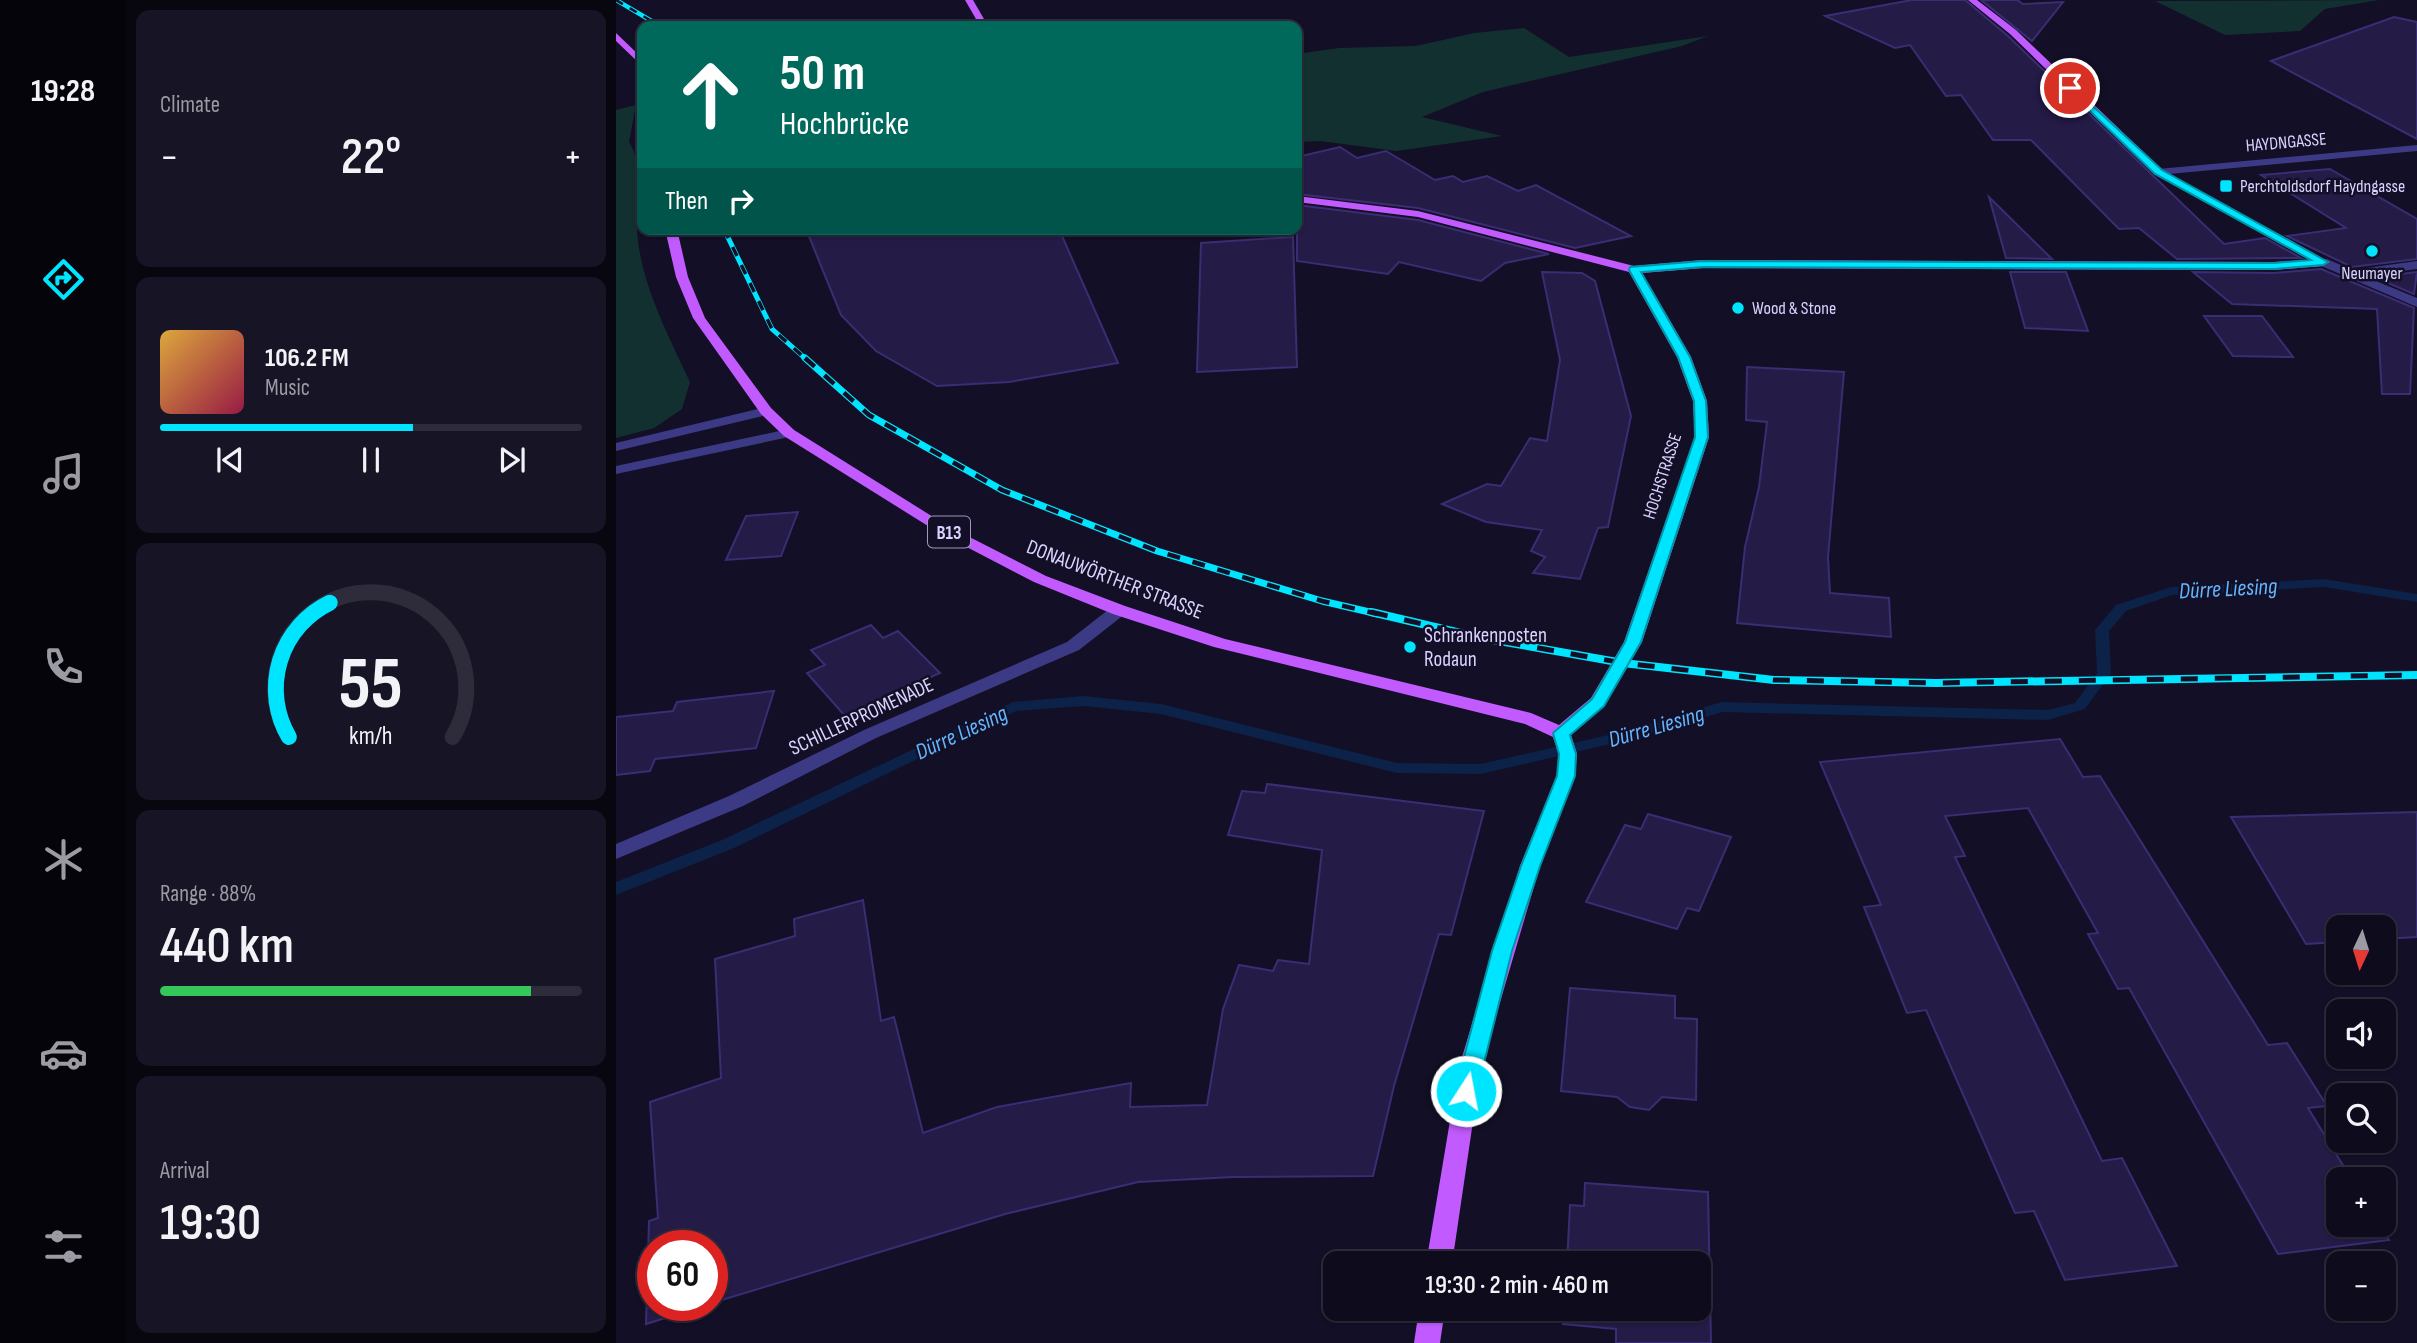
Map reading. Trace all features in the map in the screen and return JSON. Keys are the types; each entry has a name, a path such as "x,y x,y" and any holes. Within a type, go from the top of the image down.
{"main road":[{"path":"970,0 981,21"},
{"path":"1972,0 2013,32 2158,172 2323,262"},
{"path":"616,36 637,58"},
{"path":"1302,200 1418,214 1634,270 1703,264 2274,266 2323,262"},
{"name":"DONAUWÖRTHER STRASSE","path":"672,235 682,277 699,318 766,411 789,433 941,527 1040,579 1119,610 1232,646 1531,719 1561,733"},
{"name":"HOCHSTRASSE","path":"1561,733 1598,702 1633,642 1702,437 1700,401 1684,357 1634,270"},
{"path":"1441,1251 1470,1067 1530,866 1559,795 1568,765 1561,733"},
{"path":"1427,1343 1431,1321"}],"street":[{"name":"HAYDNGASSE","path":"2158,172 2417,148"},
{"path":"2323,262 2417,303"},
{"path":"2350,274 2417,265"},
{"path":"616,447 766,411"},
{"path":"616,470 789,433"},
{"name":"SCHILLERPROMENADE","path":"616,852 736,801 870,734 1073,646 1119,610"}],"green space":[{"path":"2379,0 2325,9 2300,31 2225,35 2155,1"},
{"path":"1524,28 1569,57 1708,36 1682,46 1483,92 1422,117 1502,136 1396,151 1320,141 1302,142 1302,53 1339,48 1416,46 1474,33"},
{"path":"636,105 629,142 637,165 637,235 641,261 659,314 690,382 682,409 654,428 616,438 616,110"}],"building":[{"path":"1912,0 1965,0 2008,36 2224,244 2265,238 2301,258 2177,259 2139,228 2119,229 2031,140 1993,140 1961,95 1946,96 1910,45 1895,48 1825,16"},
{"path":"1981,0 2017,0 2023,4 2063,2 2032,41"},
{"path":"2394,17 2417,22 2417,139 2271,61"},
{"path":"1340,147 1357,158 1386,151 1435,180 1453,176 1463,182 1487,176 1518,191 1536,185 1631,236 1575,248 1418,208 1302,195 1302,156"},
{"path":"2330,169 2417,219 2417,259 2352,267 2287,236 2346,228 2261,175"},
{"path":"1989,197 2052,259 2006,258"},
{"path":"1302,206 1418,220 1549,254 1505,263 1481,281 1399,262 1388,274 1297,261 1297,235 1302,235"},
{"path":"808,235 1062,235 1118,363 1009,382 937,386 876,351 841,315"},
{"path":"1293,237 1297,367 1197,372 1201,243"},
{"path":"2321,269 2414,308 2410,394 2382,394 2377,309 2232,304 2193,272 2274,273"},
{"path":"1542,272 1582,273 1595,281 1631,416 1608,527 1598,528 1580,579 1533,573 1545,557 1531,551 1542,530 1486,522 1442,504 1487,484 1501,486 1530,438 1547,441 1560,360"},
{"path":"2010,272 2066,272 2088,331 2025,328"},
{"path":"2417,272 2414,294 2374,277"},
{"path":"2204,316 2262,316 2293,357 2233,356"},
{"path":"1747,367 1844,372 1828,557 1830,593 1889,598 1891,637 1737,623 1745,547 1759,487 1767,422 1746,420"},
{"path":"798,512 781,556 726,560 746,516"},
{"path":"871,625 883,638 898,631 940,673 845,716 807,673 825,665 811,650"},
{"path":"774,691 756,748 655,759 650,771 616,775 616,717 673,711 677,702"},
{"path":"2060,739 2083,777 2100,776 2268,1045 2287,1043 2326,1104 2308,1108 2326,1137 2326,1153 2336,1153 2344,1167 2326,1167 2326,1237 2387,1237 2389,1240 2278,1254 2129,988 2118,989 2088,934 2098,933 2028,808 1945,816 1965,856 1955,857 2102,1161 2122,1158 2177,1266 2065,1280 2034,1211 2015,1213 1926,1010 1907,1013 1864,907 1881,905 1820,762"},
{"path":"1267,784 1484,811 1451,935 1439,934 1394,1086 1373,1176 1233,1177 1138,1182 1005,1214 728,1298 728,1230 649,1230 649,1221 658,1218 650,1102 721,1078 715,959 795,936 794,919 863,900 881,1021 894,1017 923,1133 997,1107 1131,1083 1130,1107 1207,1105 1223,1009 1239,965 1273,971 1278,960 1309,964 1322,850 1228,835 1242,791 1265,793"},
{"path":"2417,812 2417,937 2396,938 2396,915 2326,915 2326,943 2306,944 2231,817"},
{"path":"1648,814 1731,837 1699,911 1687,908 1677,929 1586,902 1625,825 1641,829"},
{"path":"1570,988 1675,996 1675,1018 1697,1019 1696,1100 1662,1097 1649,1110 1630,1107 1617,1097 1561,1091"},
{"path":"1585,1183 1708,1192 1709,1251 1568,1251 1570,1205 1584,1206"},
{"path":"1563,1321 1711,1321 1711,1343 1616,1343 1616,1329 1563,1324"}],"waterway":[{"name":"Dürre Liesing","path":"616,889 728,844 1013,707 1084,701 1161,709 1397,768 1481,769 1632,734 1721,707 2048,715 2080,706 2104,673 2102,630 2121,608 2171,591 2324,583 2417,598"}],"railway":[{"path":"616,0 652,21"},
{"path":"727,235 772,329 807,360"},
{"path":"805,358 869,415 1002,490 1157,551 1322,601 1378,614"},
{"path":"1371,612 1482,638 1623,663 1774,680 1936,683 2417,675"}],"place":[{"name":"Perchtoldsdorf Haydngasse","path":"2226,186"},
{"name":"Neumayer","path":"2372,251"},
{"name":"Wood & Stone","path":"1738,308"},
{"name":"Schrankenposten Rodaun","path":"1410,647"}],"route":[{"path":"1466,1091 1470,1067 1502,951 1530,866 1566,776 1567,754 1561,733 1598,702 1613,681 1633,642 1702,437 1700,401 1684,357 1634,270 1703,264 2274,266 2323,262 2158,172 2070,88"}]}
